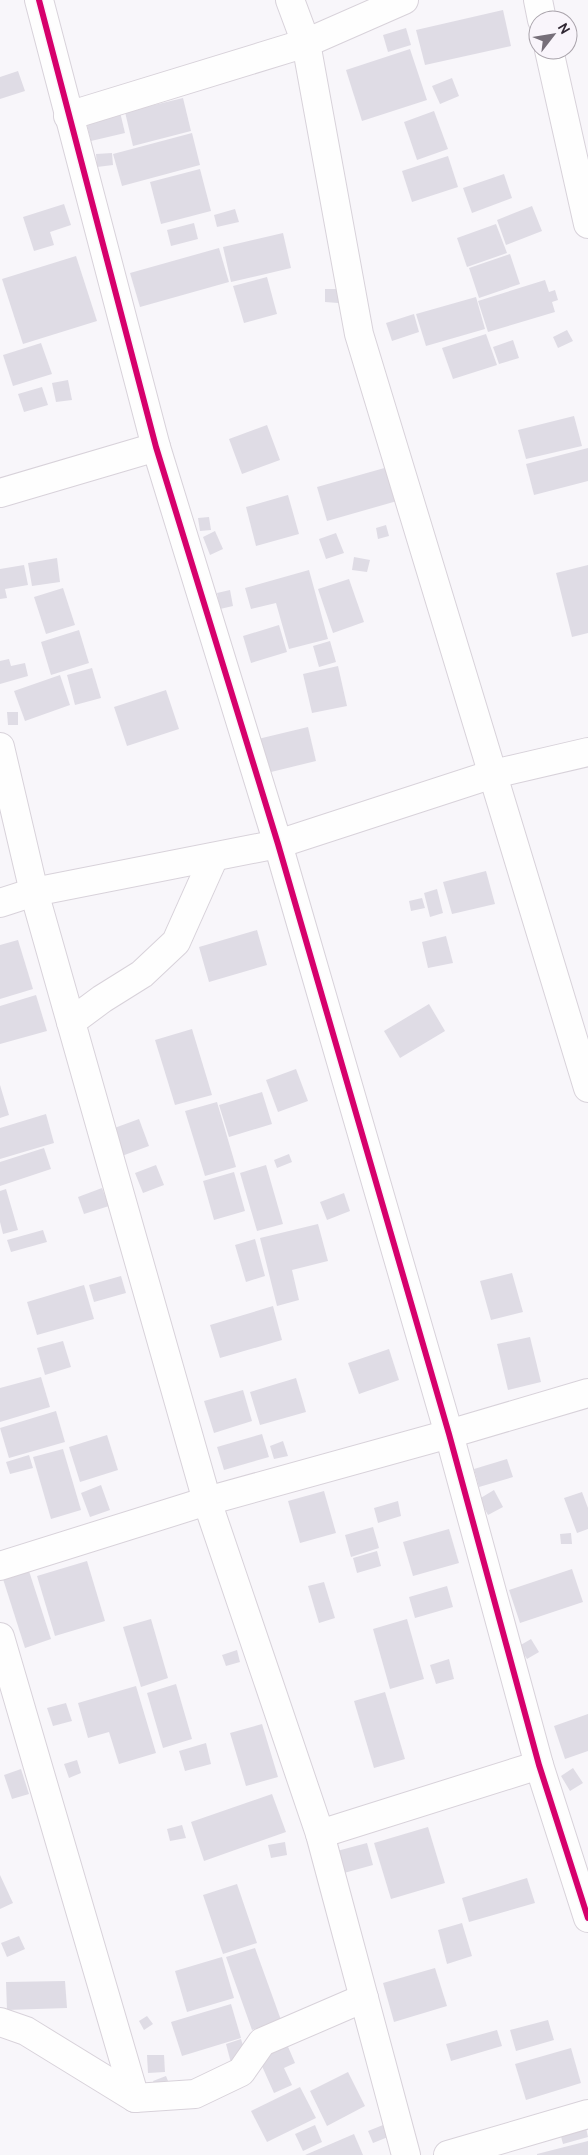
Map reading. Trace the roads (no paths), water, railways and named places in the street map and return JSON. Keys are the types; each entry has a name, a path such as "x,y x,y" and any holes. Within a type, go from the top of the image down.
{"street":[{"path":"39,0 156,447 278,844 449,1434 538,1765 588,1915"},
{"path":"290,0 306,43 359,334 588,1088"},
{"path":"68,116 306,43 404,0"},
{"path":"551,60 588,224"},
{"path":"0,493 156,447"},
{"path":"0,747 34,892 207,1500 320,1834 406,2155"},
{"path":"0,903 34,892 278,844 493,774 588,752"},
{"path":"71,1022 102,999 142,974 176,942 214,857"},
{"path":"0,1566 207,1500 449,1434 588,1392"},
{"path":"0,1637 134,2098"},
{"path":"320,1834 538,1765"},
{"path":"0,2022 26,2031 134,2098 195,2094 241,2072 262,2042 364,1998"},
{"path":"448,2155 588,2114"}]}
